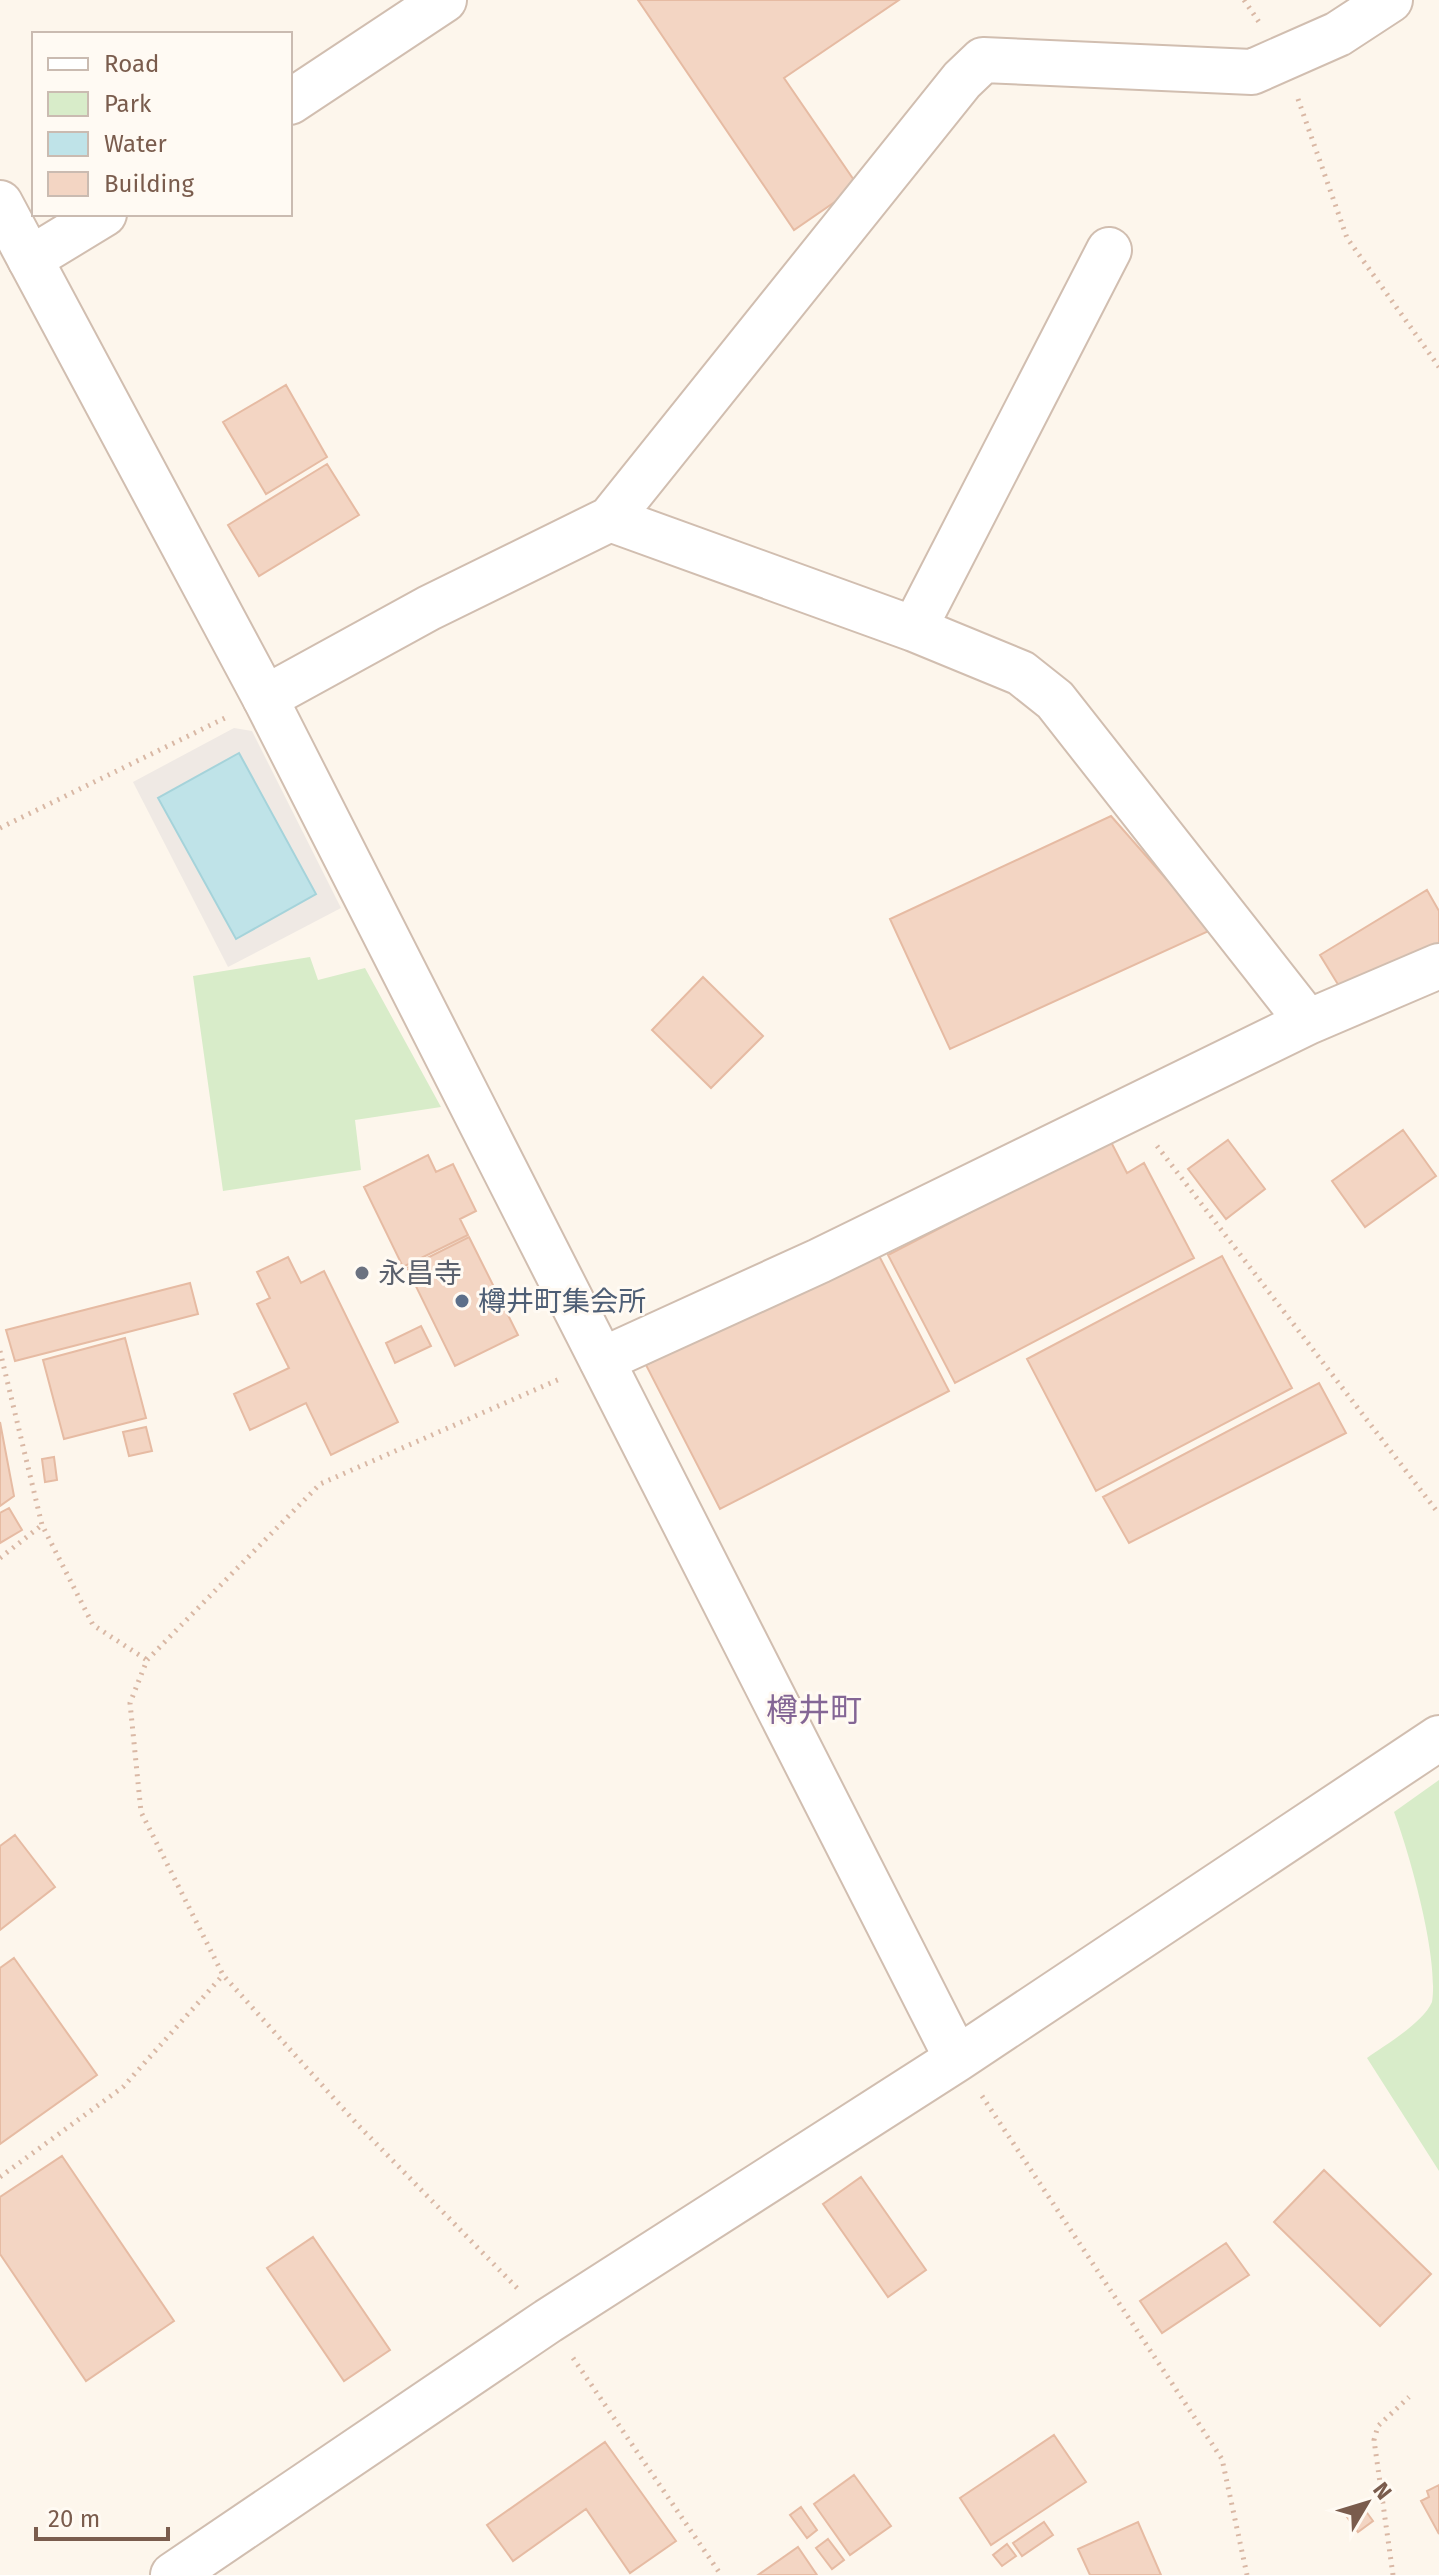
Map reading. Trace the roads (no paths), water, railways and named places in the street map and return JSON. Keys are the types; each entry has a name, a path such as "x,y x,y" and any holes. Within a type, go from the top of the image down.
{"street":[{"path":"292,101 444,0"},
{"path":"265,698 429,608 610,519 952,92 983,60 1252,72 1338,34 1390,0"},
{"path":"0,203 265,698 957,2059"},
{"path":"30,259 101,216"},
{"path":"914,629 1109,250"},
{"path":"610,519 914,629 1021,673 1055,700 1308,1022"},
{"path":"602,1360 819,1261 1308,1022 1439,966"},
{"path":"173,2575 548,2321 957,2059 1439,1738"}],"water":[{"path":"239,753 316,894 236,939 158,798"}],"place":[{"name":"永昌寺","path":"362,1273"},
{"name":"樽井町集会所","path":"462,1301"}],"district":[{"name":"樽井町","path":"814,1710"}]}
